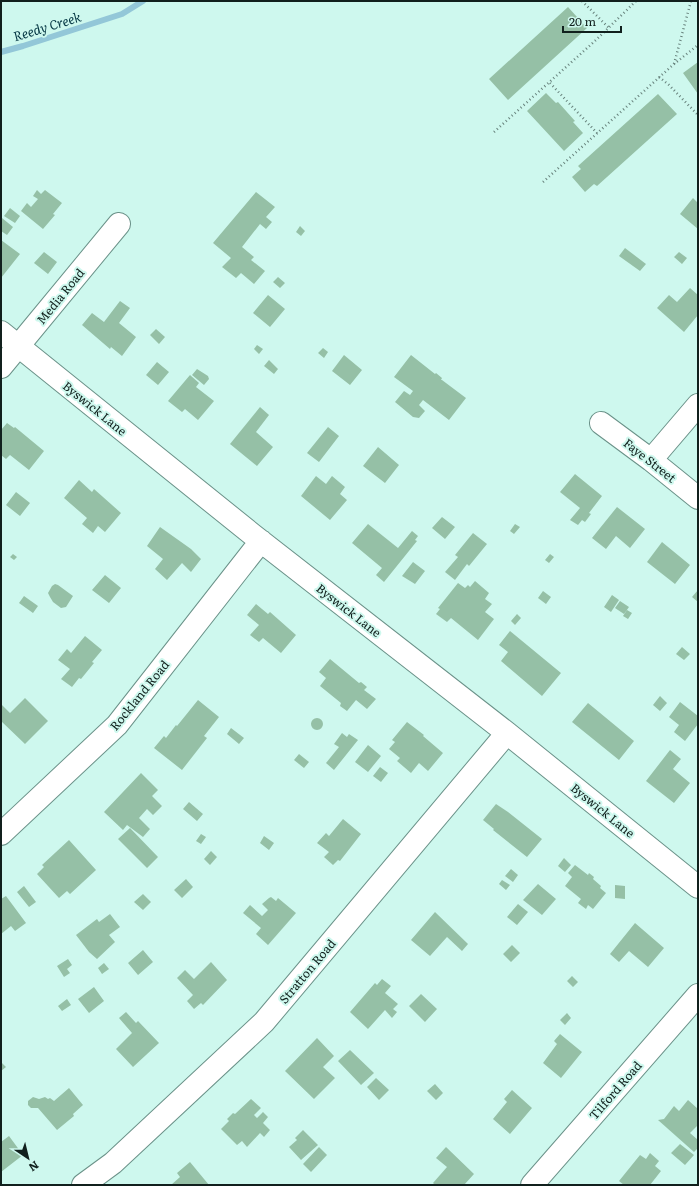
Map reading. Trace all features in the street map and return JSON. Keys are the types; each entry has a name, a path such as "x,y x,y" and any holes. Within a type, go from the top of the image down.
{"street":[{"name":"Media Road","path":"1,368 119,224"},
{"name":"Byswick Lane","path":"1,332 261,541 507,733 698,886"},
{"path":"651,460 698,405"},
{"name":"Faye Street","path":"600,423 651,460 698,498"},
{"name":"Rockland Road","path":"1,834 117,725 261,541"},
{"name":"Stratton Road","path":"83,1185 113,1163 264,1022 507,733"},
{"name":"Tilford Road","path":"532,1185 698,995"}],"path":[{"path":"582,1 609,28"},
{"path":"494,132 609,28 636,1"},
{"path":"674,64 691,1"},
{"path":"543,182 659,77 698,45"},
{"path":"659,77 698,114"},
{"path":"550,82 597,133"}],"building":[{"path":"568,7 587,28 508,100 489,79"},
{"path":"698,62 698,94 683,73"},
{"path":"546,93 556,103 558,102 575,121 573,122 583,133 564,151 527,111"},
{"path":"658,94 677,114 597,186 594,184 585,192 572,177 581,169 578,166"},
{"path":"37,190 41,194 45,190 62,203 53,214 55,215 43,229 21,211 27,203 31,207 38,199 33,196"},
{"path":"256,192 275,207 266,217 272,222 266,229 260,224 242,247 254,257 251,260 265,271 254,284 241,273 236,278 222,267 231,258 213,243"},
{"path":"693,198 698,203 698,229 680,214"},
{"path":"10,208 20,216 15,223 4,216"},
{"path":"2,218 13,227 7,235 1,231"},
{"path":"300,226 305,231 301,236 296,232"},
{"path":"1,240 20,254 1,278"},
{"path":"625,248 646,264 640,271 619,256"},
{"path":"44,252 57,262 48,274 34,263"},
{"path":"679,252 687,258 682,264 674,257"},
{"path":"278,277 285,283 280,288 273,282"},
{"path":"690,288 698,295 698,315 684,332 657,308 669,295 677,302"},
{"path":"268,295 285,309 270,327 253,313"},
{"path":"120,301 130,308 119,323 136,337 122,356 111,347 110,349 82,325 92,313 104,322"},
{"path":"156,329 165,337 159,344 150,335"},
{"path":"257,345 263,349 259,354 254,349"},
{"path":"323,348 328,352 324,358 318,353"},
{"path":"344,355 362,370 350,385 332,371"},
{"path":"411,355 442,378 441,380 466,398 449,420 423,400 419,405 425,411 419,418 413,417 395,402 404,391 410,395 413,391 394,377"},
{"path":"269,360 278,369 274,374 264,366"},
{"path":"157,362 169,372 158,385 146,375"},
{"path":"197,369 208,376 209,379 204,385 192,375"},
{"path":"190,375 199,383 196,387 214,401 198,420 185,409 182,412 168,401"},
{"path":"260,407 269,415 256,432 273,447 257,466 230,444"},
{"path":"7,423 14,428 15,427 44,451 29,470 10,455 6,459 1,455 1,430"},
{"path":"328,427 339,436 319,462 307,453"},
{"path":"378,447 399,465 385,483 363,466"},
{"path":"575,474 602,496 589,513 591,514 585,522 582,520 578,525 570,520 580,508 560,492"},
{"path":"316,476 326,484 332,476 345,487 340,494 347,500 330,520 301,496"},
{"path":"79,480 92,492 94,489 121,513 105,532 98,526 93,533 82,524 87,518 64,498"},
{"path":"16,492 30,503 20,516 6,505"},
{"path":"617,507 645,529 630,548 616,536 606,549 592,538"},
{"path":"442,517 455,527 445,539 432,528"},
{"path":"368,524 398,548 412,531 418,536 415,540 417,541 384,582 376,575 382,568 352,543"},
{"path":"515,524 520,527 514,534 510,531"},
{"path":"160,527 191,549 201,559 191,572 182,563 167,580 155,569 163,559 147,546"},
{"path":"473,533 487,544 469,566 467,564 455,580 445,572 458,557 455,555"},
{"path":"662,542 690,565 675,584 647,562"},
{"path":"13,554 17,557 14,560 10,557"},
{"path":"550,554 554,557 549,563 545,560"},
{"path":"413,562 425,571 415,584 402,576"},
{"path":"105,575 121,588 109,603 92,590"},
{"path":"475,581 489,593 485,599 492,604 485,612 494,619 478,640 451,618 447,622 436,614 440,609 438,608 458,583 465,588 468,585 470,587"},
{"path":"55,584 73,596 66,607 61,608 53,602 48,593"},
{"path":"698,590 698,602 692,597"},
{"path":"543,591 551,597 546,604 538,598"},
{"path":"612,595 619,600 611,612 604,607"},
{"path":"24,596 38,606 33,613 19,603"},
{"path":"620,601 629,607 624,614 615,608"},
{"path":"256,604 268,614 270,612 296,635 281,653 263,638 259,642 250,635 259,625 247,615"},
{"path":"627,610 632,613 628,619 623,616"},
{"path":"517,614 521,618 515,625 511,621"},
{"path":"510,631 561,673 542,696 501,661 508,652 499,645"},
{"path":"85,636 102,650 92,662 94,663 81,679 79,678 72,687 61,679 70,669 58,660 67,649 71,653"},
{"path":"682,647 690,654 684,660 676,654"},
{"path":"330,659 359,683 361,682 367,687 364,690 376,699 367,709 356,700 347,711 340,706 341,703 320,686 326,678 319,672"},
{"path":"660,696 667,703 660,711 653,705"},
{"path":"25,698 48,721 25,744 1,721 1,704 10,713"},
{"path":"198,700 219,717 204,736 207,738 182,770 154,748 164,736 166,738 176,725 177,726"},
{"path":"680,702 698,716 698,724 685,741 674,732 679,725 669,717"},
{"path":"588,703 634,741 619,760 572,722"},
{"path":"315,718 319,718 323,724 319,730 315,730 311,726 311,722"},
{"path":"407,722 424,735 423,736 443,753 428,771 419,763 411,773 397,761 400,758 389,749 395,742 392,740"},
{"path":"231,728 244,738 239,744 227,734"},
{"path":"342,733 347,737 349,734 358,740 334,770 326,763 339,747 334,744"},
{"path":"368,745 381,756 368,772 355,762"},
{"path":"670,750 681,759 673,769 690,783 674,803 646,781"},
{"path":"299,754 309,762 304,768 294,760"},
{"path":"380,767 388,773 381,782 373,776"},
{"path":"141,773 158,790 152,796 162,806 153,815 147,809 139,818 150,829 143,837 127,825 123,830 104,812"},
{"path":"189,802 203,814 197,821 183,809"},
{"path":"496,804 542,839 527,857 493,830 494,829 483,820"},
{"path":"343,819 361,834 340,861 338,860 333,865 324,857 329,852 317,843 326,833 329,836"},
{"path":"130,828 158,857 147,868 118,839"},
{"path":"201,834 206,837 201,844 196,841"},
{"path":"264,836 274,843 269,850 260,843"},
{"path":"69,840 96,870 70,894 67,891 59,898 37,874 44,867 42,865"},
{"path":"211,851 217,857 210,865 204,859"},
{"path":"564,858 571,865 565,872 558,866"},
{"path":"575,865 588,875 589,873 594,877 593,879 606,893 593,909 588,905 586,909 578,903 581,899 565,886 572,877 568,873"},
{"path":"511,869 518,875 513,882 505,876"},
{"path":"186,879 193,887 182,898 174,890"},
{"path":"502,880 510,885 506,890 499,884"},
{"path":"538,884 556,899 542,915 523,900"},
{"path":"615,885 625,886 625,899 615,898"},
{"path":"24,886 36,902 29,907 17,892"},
{"path":"143,894 151,902 143,910 134,902"},
{"path":"6,896 26,923 15,931 11,926 1,934 1,899"},
{"path":"271,897 276,901 278,898 296,913 268,945 256,934 261,928 243,913 250,905 262,916 268,910 262,904"},
{"path":"518,904 528,912 517,925 507,917"},
{"path":"435,912 468,944 462,951 447,937 430,956 411,940"},
{"path":"110,914 120,927 109,935 115,942 97,959 89,952 76,935 97,919 99,922"},
{"path":"635,923 664,948 648,967 629,951 619,962 610,954"},
{"path":"512,945 520,953 511,962 503,954"},
{"path":"143,950 153,962 138,975 128,963"},
{"path":"68,959 72,965 67,969 70,973 64,977 57,966"},
{"path":"211,962 227,980 203,1005 201,1003 194,1009 187,1001 193,995 177,978 185,970 194,979"},
{"path":"104,963 109,969 102,974 98,968"},
{"path":"572,976 578,982 573,987 567,981"},
{"path":"382,979 391,986 385,993 398,1004 393,1009 397,1012 392,1018 385,1010 368,1029 350,1012 375,983 377,985"},
{"path":"94,987 104,1001 89,1013 78,999"},
{"path":"421,994 437,1009 425,1022 409,1006"},
{"path":"67,999 71,1005 62,1011 58,1006"},
{"path":"126,1012 136,1023 138,1021 159,1043 133,1067 116,1049 132,1033 119,1018"},
{"path":"567,1013 571,1018 565,1025 560,1020"},
{"path":"560,1034 582,1052 561,1078 543,1063 557,1044 554,1041"},
{"path":"317,1038 334,1056 323,1067 335,1078 314,1099 285,1071"},
{"path":"350,1050 374,1073 361,1085 338,1061"},
{"path":"1,1062 6,1067 1,1071"},
{"path":"376,1078 389,1090 379,1100 367,1087"},
{"path":"435,1084 443,1093 436,1100 427,1091"},
{"path":"69,1088 83,1105 73,1114 74,1116 57,1130 38,1108 31,1108 28,1105 28,1101 33,1097 39,1099 45,1097 54,1101"},
{"path":"512,1090 532,1108 510,1134 493,1119 507,1102 504,1099"},
{"path":"251,1099 261,1108 254,1115 257,1118 263,1112 268,1117 263,1123 270,1130 264,1137 260,1133 247,1147 242,1141 237,1145 221,1129 229,1121 227,1119 233,1113 235,1114"},
{"path":"688,1100 698,1109 698,1125 690,1133 698,1140 698,1148 694,1152 658,1120 664,1119 674,1106 679,1111"},
{"path":"303,1130 318,1145 301,1160 289,1147 297,1140 295,1138"},
{"path":"9,1136 23,1155 1,1172 1,1142"},
{"path":"680,1144 694,1155 685,1165 671,1153"},
{"path":"319,1147 327,1155 311,1172 303,1164"},
{"path":"446,1147 474,1174 464,1185 435,1185 433,1183 447,1167 436,1158"},
{"path":"650,1153 659,1161 655,1166 661,1171 650,1185 624,1185 619,1181 640,1155 646,1159"},
{"path":"190,1162 209,1185 171,1185 180,1177 177,1173"}],"waterway":[{"name":"Reedy Creek","path":"1,52 122,14 143,1"}]}
